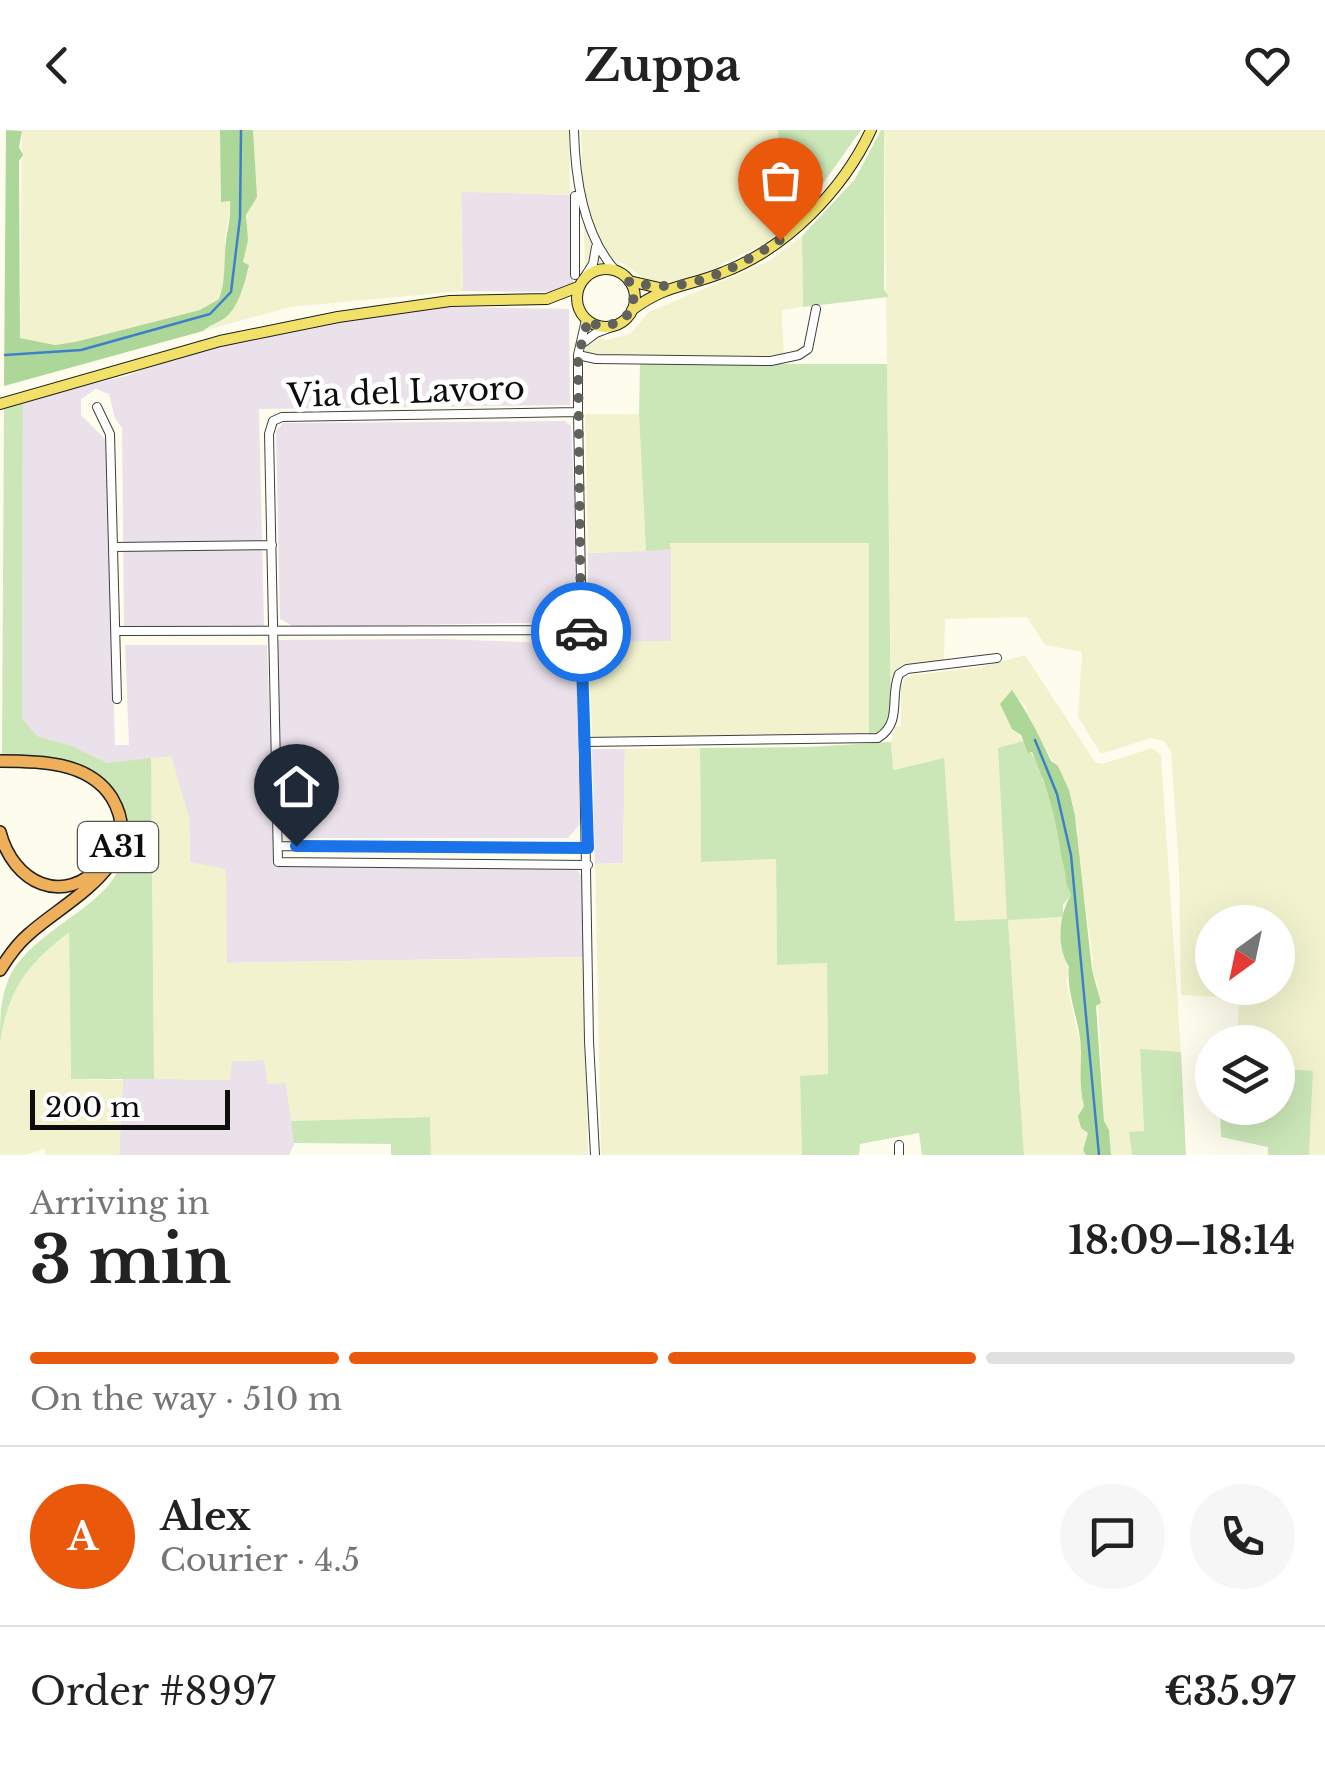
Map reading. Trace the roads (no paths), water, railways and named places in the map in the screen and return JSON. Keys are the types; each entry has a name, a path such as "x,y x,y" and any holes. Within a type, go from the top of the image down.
{"highway":[{"name":"A31","path":"0,764 57,770 82,778 106,802 113,818 114,836 110,851 93,874 72,884 55,886 40,884 22,873 8,856 0,832"},
{"name":"A31","path":"0,764 55,764 87,776 100,784 114,803 121,832 103,874 74,902 25,936 0,970"}],"main road":[{"path":"0,401 220,341 338,316 450,301 548,298 601,327 617,325 665,289 726,272 780,240 843,178 871,130"},
{"path":"548,298 598,270 615,270 629,281 665,289"},
{"path":"579,280 583,315"},
{"path":"629,281 634,295 632,310"}],"street":[{"path":"574,130 575,168 596,247 593,264 579,280"},
{"path":"575,196 579,280"},
{"path":"575,232 592,230"},
{"path":"596,247 615,270"},
{"path":"579,350 596,359 789,358 808,349 816,309"},
{"path":"583,315 578,412 581,630 595,1155"},
{"path":"579,350 596,333 617,325"},
{"path":"97,406 110,434 116,699"},
{"name":"Via del Lavoro","path":"278,846 268,434 273,421 282,417 578,412"},
{"path":"114,546 272,544"},
{"path":"116,631 581,630"},
{"path":"584,742 878,738 892,726 899,674 907,669 997,658"},
{"path":"588,848 278,846 278,862 588,865"},
{"path":"296,846 296,862"}],"waterway":[{"path":"5,355 81,350 210,314 231,292 240,218 241,130"},
{"path":"1035,740 1057,794 1071,855 1099,1155"}]}
